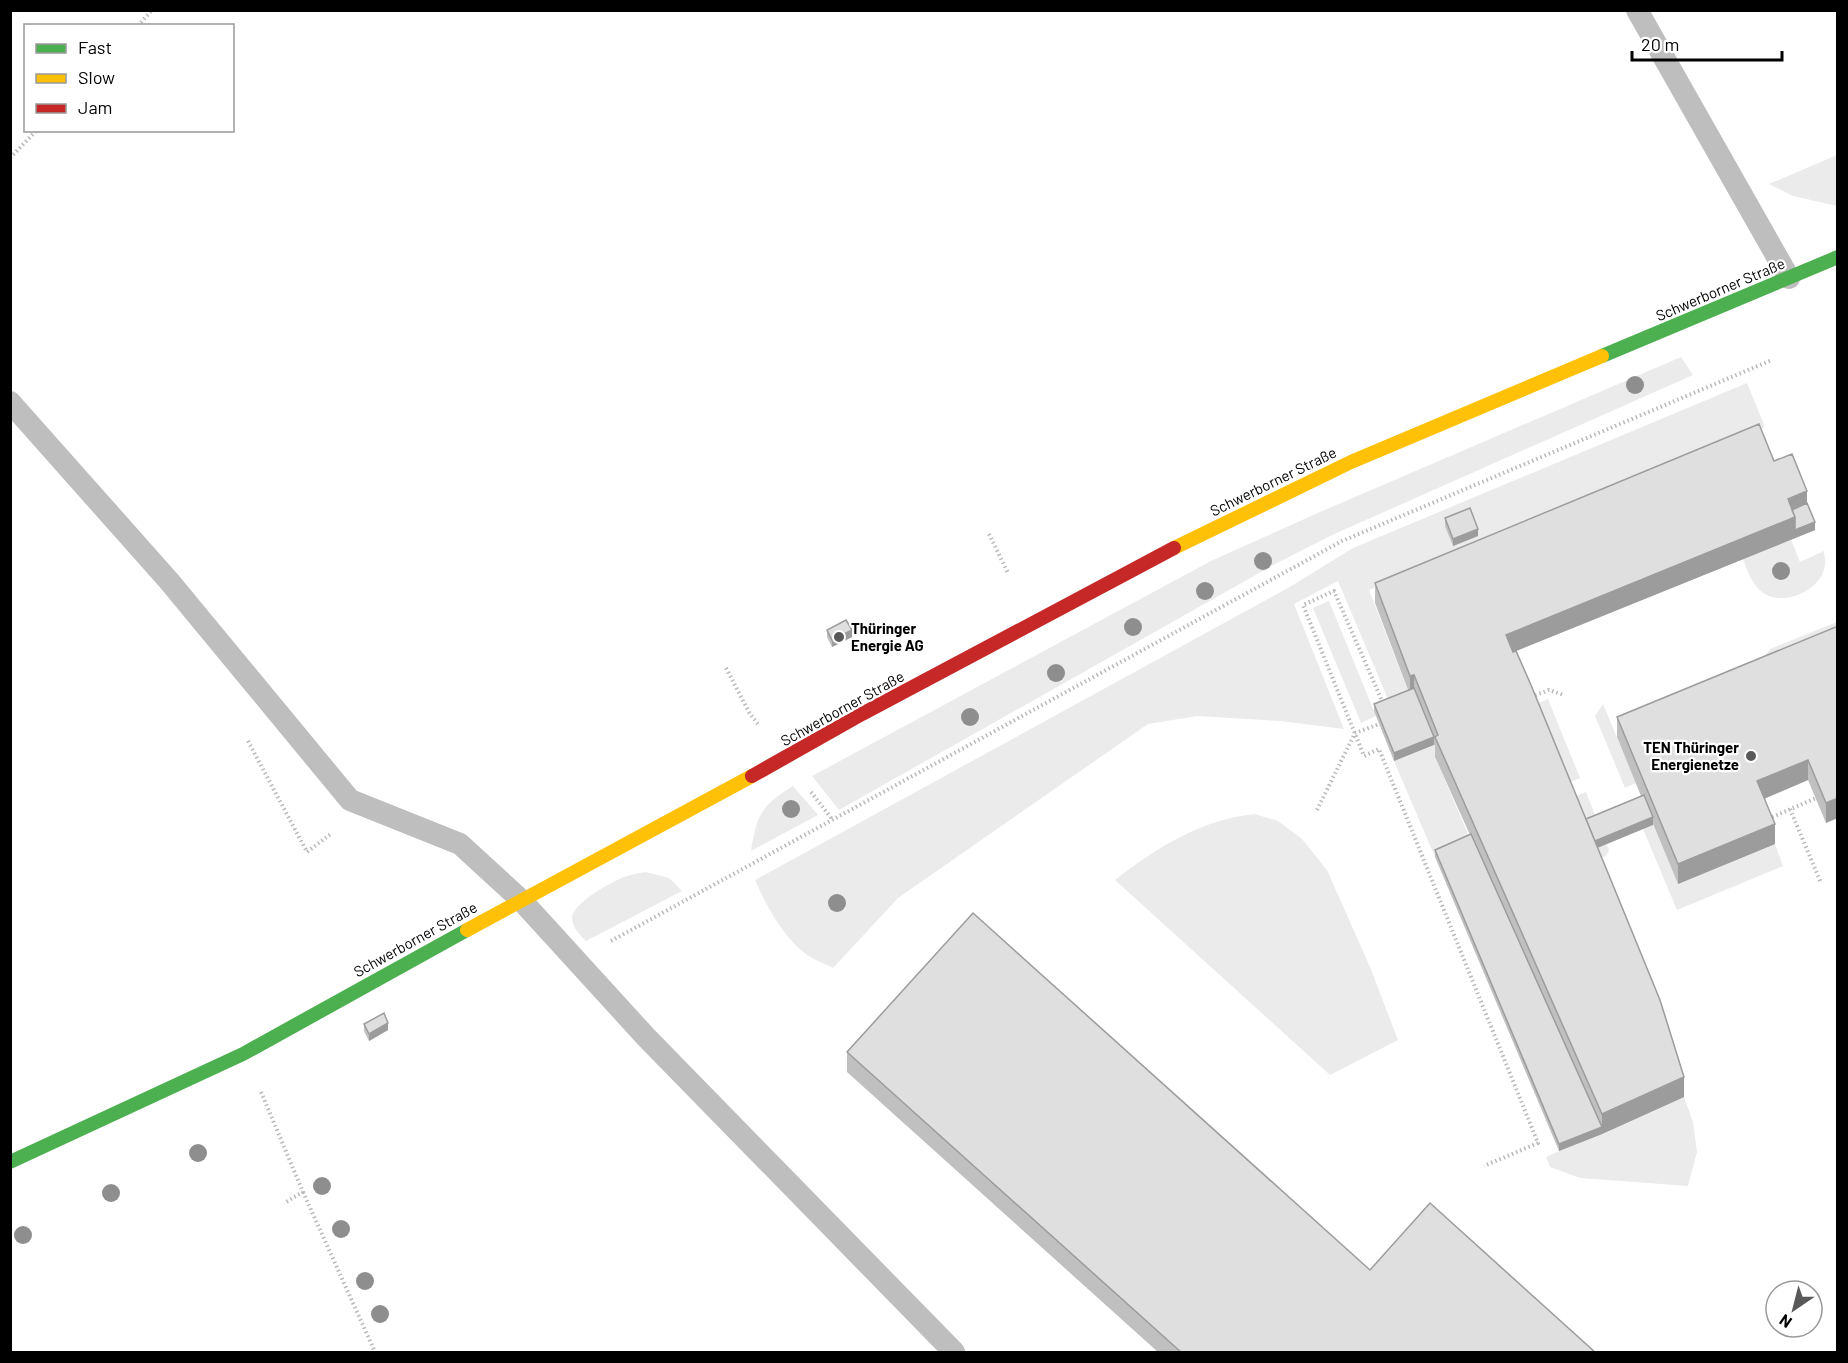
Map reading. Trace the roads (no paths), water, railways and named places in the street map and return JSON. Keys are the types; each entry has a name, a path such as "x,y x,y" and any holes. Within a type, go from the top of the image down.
{"street":[{"name":"Schwerborner Straße","path":"10,1162 243,1054 521,900 675,819 873,708 1192,538 1351,462 1838,257"}],"lane":[{"path":"1637,10 1789,278"},
{"path":"10,402 169,581 350,800 460,844 521,900 646,1038 954,1353"}],"place":[{"name":"Thüringer Energie AG","path":"839,637"},
{"name":"TEN Thüringer Energienetze","path":"1751,756"}]}
